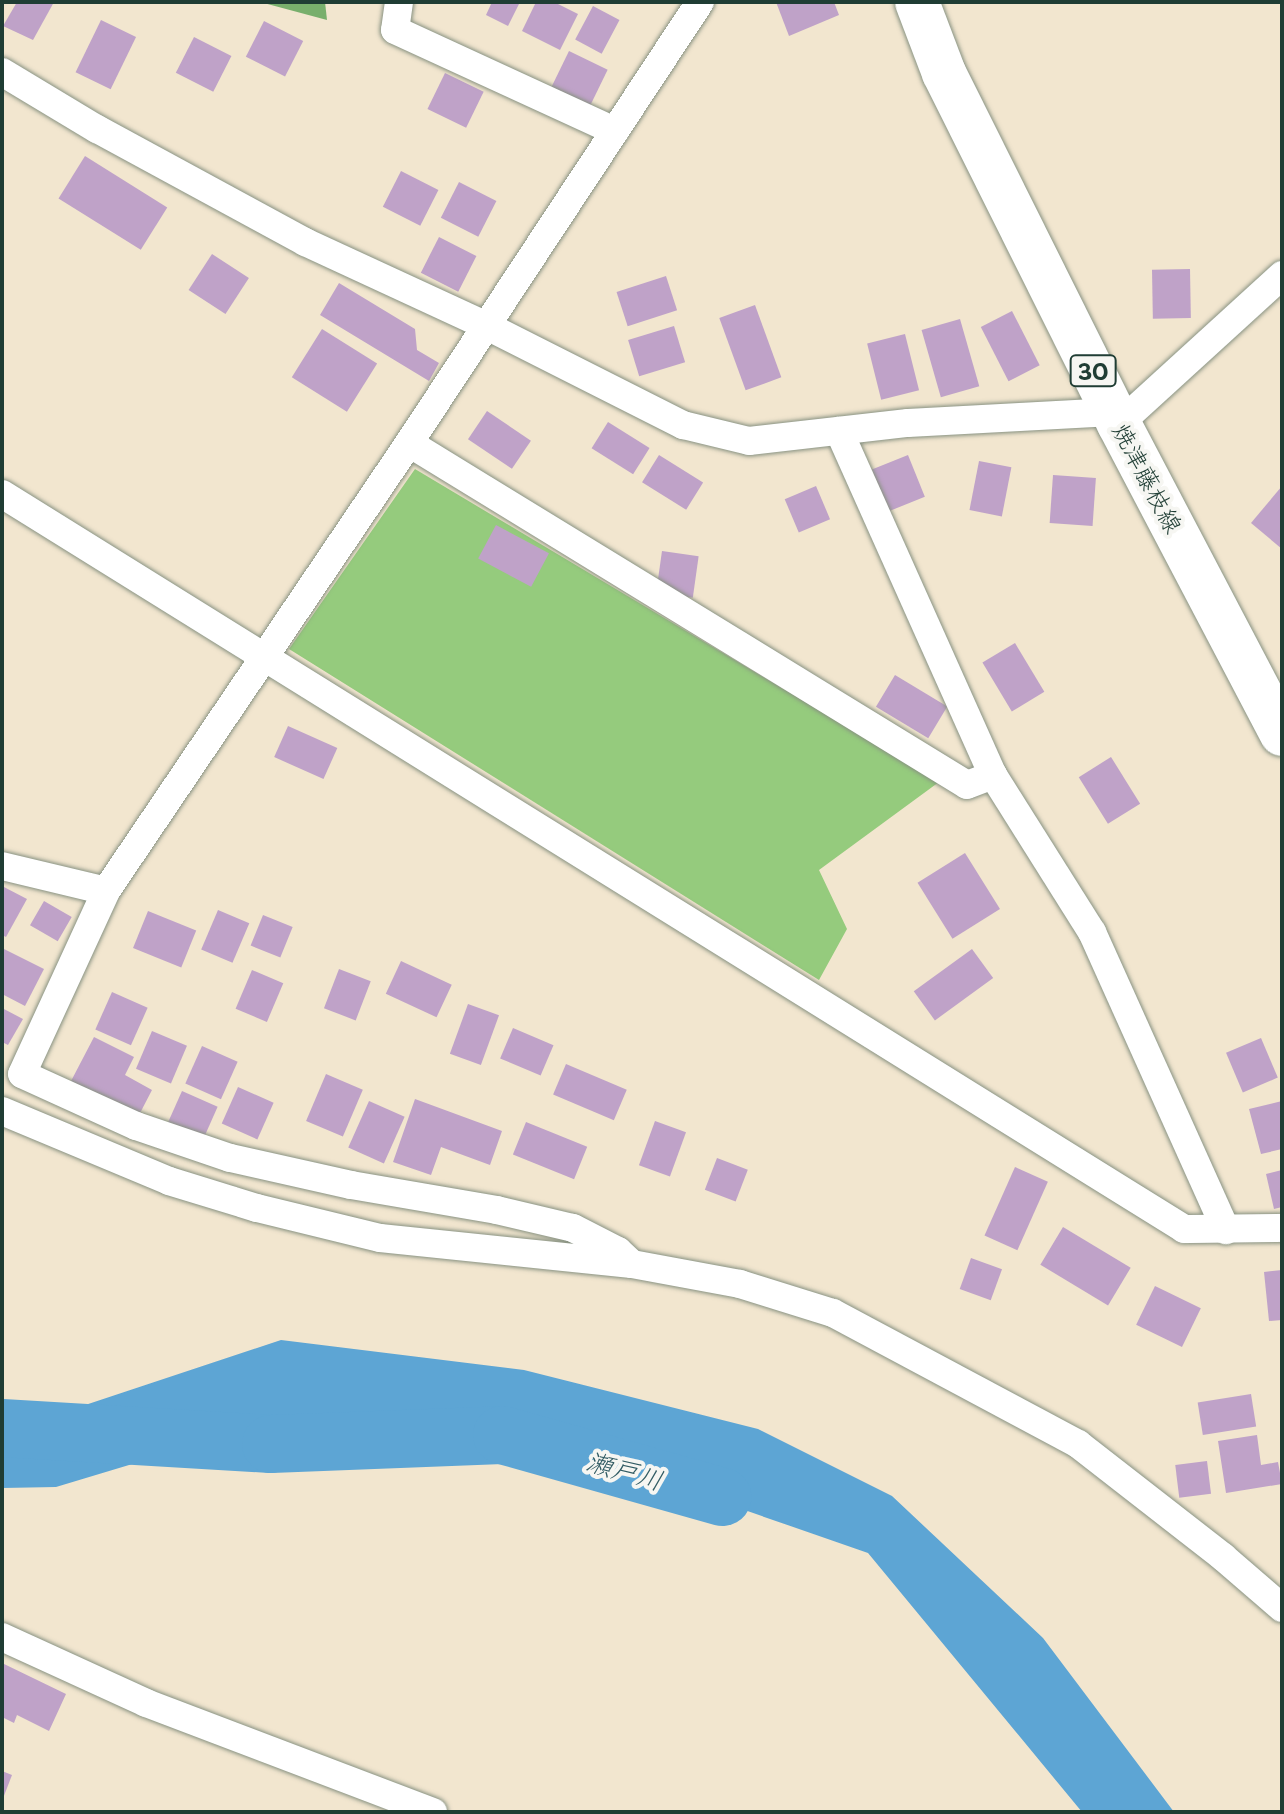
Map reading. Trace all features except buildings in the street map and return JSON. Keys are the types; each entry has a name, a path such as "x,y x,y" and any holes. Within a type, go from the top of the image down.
{"main road":[{"name":"焼津藤枝線","path":"917,2 944,73 1116,418 1282,734"}],"street":[{"path":"399,2 395,30 615,131"},
{"path":"632,1264 618,1251 573,1228 497,1210 351,1185 230,1158 136,1126 22,1074 106,891 409,443 700,2"},
{"path":"2,72 97,129 305,242 487,326 683,425 749,441 908,423 1116,418 1282,275"},
{"path":"839,431 993,775 1092,932 1226,1230"},
{"path":"409,443 967,785 993,775"},
{"path":"2,494 1184,1229 1282,1228"},
{"path":"2,866 106,891"},
{"path":"2,1111 169,1181 257,1208 380,1238 632,1264 740,1284 847,1320 1078,1444 1223,1557 1282,1608"},
{"path":"2,1637 146,1703 433,1812"}],"green space":[{"path":"260,2 325,2 327,20"},
{"path":"415,469 939,782 819,870 847,929 819,980 289,649"}],"water":[{"path":"281,1340 524,1370 758,1429 892,1496 1043,1638 1174,1812 1082,1812 868,1553 477,1417 295,1415 56,1487 2,1488 2,1422 22,1426"}],"waterway":[{"name":"瀬戸川","path":"2,1428 271,1444 502,1435 722,1497"}]}
